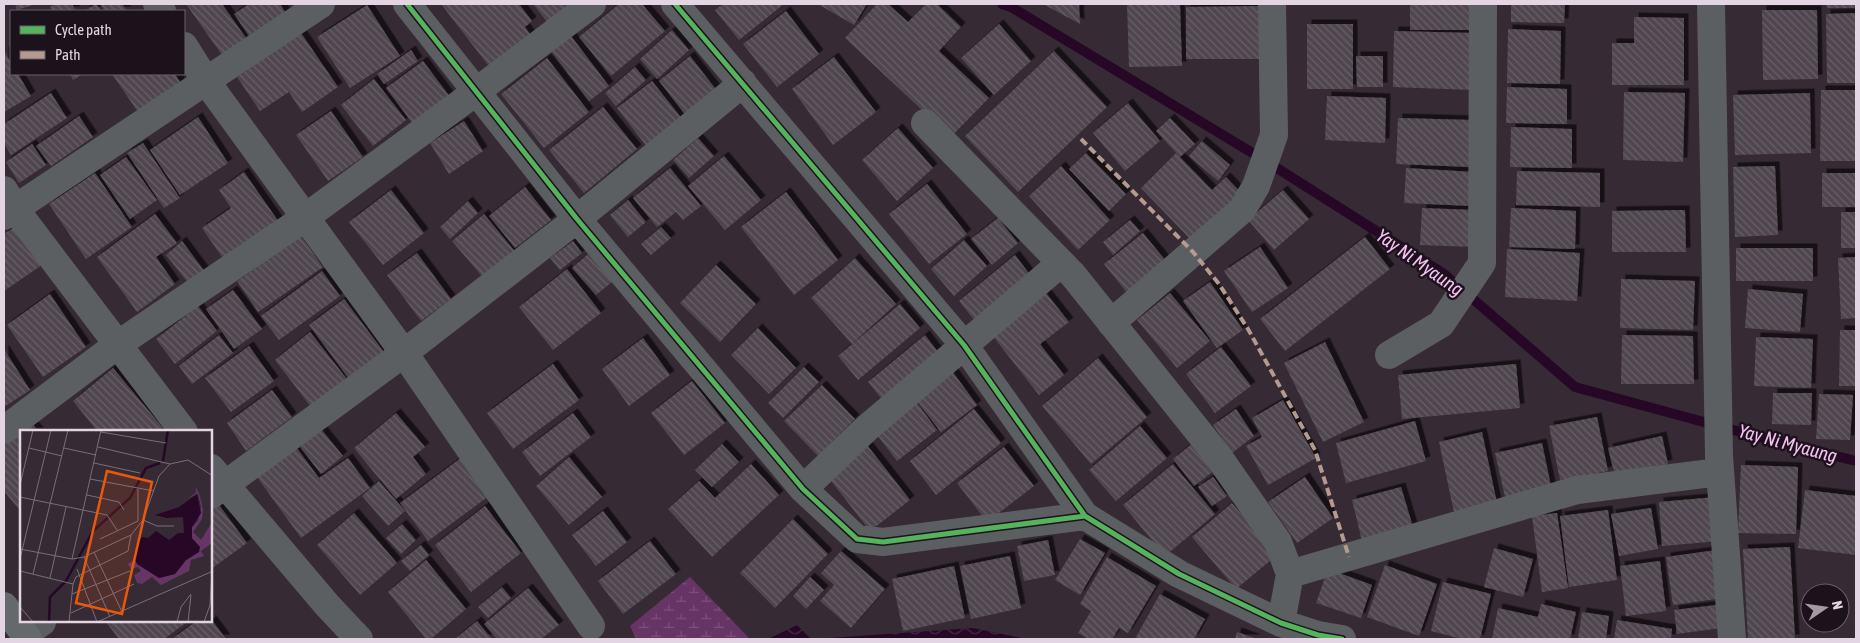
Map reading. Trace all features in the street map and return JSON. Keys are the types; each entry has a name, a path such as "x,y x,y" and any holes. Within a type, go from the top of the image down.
{"main road":[{"path":"4,606 20,621"},
{"path":"22,623 32,632"}],"street":[{"path":"182,430 8,205 206,81 321,4"},
{"path":"407,4 577,219 803,489 857,539 883,542 1085,516"},
{"path":"4,430 117,346 306,217 592,4"},
{"path":"675,4 964,345 1085,516 1179,574 1281,623 1326,638"},
{"path":"1111,323 1242,210 1256,186 1274,135 1272,4"},
{"path":"1389,354 1441,324 1482,263 1483,4"},
{"path":"1711,4 1719,464 1732,639"},
{"path":"185,48 206,81 404,353 591,626"},
{"path":"359,639 216,483 404,353 577,219 743,83"},
{"path":"925,123 1061,263 1218,456 1278,542 1290,574 1281,623"},
{"path":"803,489 867,428 1061,263"},
{"path":"1290,574 1577,490 1719,464"}],"green space":[{"path":"690,577 750,639 636,639 630,626"}],"water":[{"path":"797,625 811,639 768,639"},
{"path":"973,628 1026,639 815,639"}],"building":[{"path":"15,4 36,4 17,10"},
{"path":"56,4 72,4 75,10 52,10 50,7"},
{"path":"96,4 100,10 86,10"},
{"path":"100,4 122,4 126,10 104,10"},
{"path":"186,4 222,4 246,38 222,55"},
{"path":"249,4 280,4 287,15 251,39 234,14"},
{"path":"441,4 519,4 532,21 525,27 532,37 491,69"},
{"path":"533,4 573,4 548,23"},
{"path":"619,4 642,4 665,31 611,76 579,37"},
{"path":"723,4 784,4 739,40 715,10"},
{"path":"818,4 867,4 854,25"},
{"path":"877,4 888,4 908,22 926,4 937,4 961,27 939,51 989,98 951,137 845,38"},
{"path":"1043,4 1079,4 1080,24"},
{"path":"1127,4 1180,4 1182,66 1129,67"},
{"path":"1410,4 1473,4 1472,30 1410,30"},
{"path":"1511,4 1565,4 1564,23 1511,22"},
{"path":"1826,4 1856,4 1856,8 1827,8"},
{"path":"367,5 400,56 350,88 317,37"},
{"path":"1262,6 1263,59 1186,59 1186,7"},
{"path":"1762,10 1817,10 1818,79 1763,80"},
{"path":"786,11 819,54 777,87 743,44"},
{"path":"1856,13 1856,83 1827,83 1826,14"},
{"path":"1634,17 1684,18 1684,85 1612,85 1612,43 1634,43"},
{"path":"999,24 1031,61 994,95 961,58"},
{"path":"1307,24 1353,24 1353,89 1307,89"},
{"path":"1508,29 1561,31 1560,84 1507,83"},
{"path":"672,30 689,50 657,79 640,59"},
{"path":"1394,31 1474,33 1472,90 1393,87"},
{"path":"301,33 338,87 302,112 289,92 260,111 237,77"},
{"path":"571,36 609,86 589,101 551,51"},
{"path":"4,50 10,61 10,75 19,75 31,96 4,112"},
{"path":"411,50 418,61 384,84 377,74"},
{"path":"1054,51 1107,107 1018,192 965,136"},
{"path":"690,56 718,92 687,117 659,81"},
{"path":"1356,56 1383,56 1383,87 1357,87"},
{"path":"834,57 876,112 833,145 792,89"},
{"path":"547,58 589,112 544,148 501,94"},
{"path":"423,61 453,101 416,128 386,88"},
{"path":"635,67 646,80 616,106 605,93"},
{"path":"70,75 81,75 73,80"},
{"path":"113,75 176,75 182,85 140,115"},
{"path":"374,79 406,120 373,146 341,105"},
{"path":"652,81 683,120 647,147 617,108"},
{"path":"1507,87 1567,89 1567,124 1506,123"},
{"path":"1821,90 1856,90 1856,161 1820,161"},
{"path":"1624,92 1685,93 1683,162 1623,160"},
{"path":"51,93 67,118 11,155 4,143 4,124"},
{"path":"1810,93 1811,153 1735,155 1733,95"},
{"path":"1327,96 1386,98 1385,143 1325,140"},
{"path":"1128,103 1160,141 1125,171 1093,133"},
{"path":"603,107 637,149 584,193 549,150"},
{"path":"331,111 363,157 328,181 296,135"},
{"path":"79,116 93,137 51,166 36,146"},
{"path":"198,117 228,163 180,195 150,150"},
{"path":"1170,118 1195,144 1180,157 1156,131"},
{"path":"1398,118 1472,120 1471,167 1396,164"},
{"path":"464,121 483,151 449,174 430,143"},
{"path":"1511,127 1572,129 1572,168 1510,167"},
{"path":"898,128 933,168 897,201 862,160"},
{"path":"698,138 714,156 689,178 673,160"},
{"path":"1202,141 1230,165 1218,181 1189,156"},
{"path":"143,143 180,198 164,208 127,153"},
{"path":"32,144 46,165 19,183 6,162"},
{"path":"1086,153 1126,194 1109,211 1069,169"},
{"path":"1176,153 1212,190 1226,177 1245,197 1196,245 1141,188"},
{"path":"724,156 761,200 725,230 688,186"},
{"path":"126,157 157,200 130,219 100,175"},
{"path":"1061,166 1110,220 1078,250 1029,196"},
{"path":"1775,166 1778,235 1735,237 1733,167"},
{"path":"670,168 701,206 683,220 676,212 657,227 633,198"},
{"path":"1406,168 1474,172 1472,206 1404,203"},
{"path":"1517,171 1600,173 1600,207 1516,205"},
{"path":"244,172 281,225 226,263 202,228 231,208 219,190"},
{"path":"95,173 132,227 86,259 49,204"},
{"path":"1822,173 1856,173 1856,207 1822,207"},
{"path":"927,184 967,234 929,264 889,214"},
{"path":"525,187 551,220 515,248 489,216"},
{"path":"391,190 424,233 383,265 349,222"},
{"path":"1283,190 1309,219 1274,250 1248,220"},
{"path":"786,192 838,260 794,295 741,227"},
{"path":"628,200 646,222 628,237 610,215"},
{"path":"468,201 478,213 450,239 440,227"},
{"path":"1422,208 1474,210 1473,247 1420,245"},
{"path":"1511,208 1576,211 1575,249 1509,247"},
{"path":"1685,210 1686,252 1612,252 1612,211"},
{"path":"1841,212 1856,212 1856,248 1841,248"},
{"path":"155,214 177,243 156,257 175,284 137,312 97,257"},
{"path":"484,214 517,254 486,281 452,241"},
{"path":"998,218 1018,243 992,265 971,239"},
{"path":"1130,220 1140,231 1113,255 1103,242"},
{"path":"16,226 42,265 4,291 4,234"},
{"path":"661,227 671,238 651,255 641,244"},
{"path":"1143,233 1170,266 1131,298 1104,264"},
{"path":"301,236 323,267 258,312 237,281"},
{"path":"1365,237 1390,269 1285,351 1260,319"},
{"path":"964,240 987,266 954,296 931,269"},
{"path":"182,241 205,272 189,284 166,255"},
{"path":"573,241 582,253 560,270 550,258"},
{"path":"1260,247 1288,288 1252,312 1224,271"},
{"path":"1736,248 1813,248 1813,281 1736,281"},
{"path":"1507,249 1580,253 1577,301 1505,297"},
{"path":"417,253 451,299 421,321 387,275"},
{"path":"588,254 612,282 596,295 572,268"},
{"path":"1015,255 1034,280 979,326 959,301"},
{"path":"1856,257 1856,318 1841,319 1838,258"},
{"path":"855,258 896,304 852,344 811,298"},
{"path":"716,265 756,304 720,342 680,303"},
{"path":"567,269 601,313 553,350 519,307"},
{"path":"322,271 340,296 279,340 261,316"},
{"path":"1621,279 1695,281 1693,330 1620,328"},
{"path":"1210,282 1243,330 1217,348 1183,301"},
{"path":"1748,289 1803,294 1800,332 1745,328"},
{"path":"233,290 262,329 234,349 206,309"},
{"path":"1046,293 1069,322 1040,344 1064,375 1039,395 992,335"},
{"path":"1170,293 1210,341 1177,368 1137,320"},
{"path":"50,294 86,347 43,377 7,325"},
{"path":"344,299 384,352 349,379 309,325"},
{"path":"900,304 920,328 858,380 838,356"},
{"path":"198,306 217,331 175,364 156,339"},
{"path":"758,328 796,368 769,394 731,355"},
{"path":"1840,330 1856,330 1856,386 1839,386"},
{"path":"310,332 347,379 311,407 275,360"},
{"path":"219,335 233,353 192,384 179,366"},
{"path":"925,335 942,357 885,403 868,382"},
{"path":"1622,335 1693,336 1694,384 1621,384"},
{"path":"1756,337 1813,339 1811,388 1754,386"},
{"path":"643,338 670,375 629,406 602,369"},
{"path":"1325,342 1364,422 1323,442 1284,363"},
{"path":"249,346 274,381 231,412 205,378"},
{"path":"1221,347 1251,386 1215,413 1186,374"},
{"path":"4,349 30,390 4,407"},
{"path":"1098,358 1147,417 1091,464 1042,406"},
{"path":"553,364 579,400 513,449 487,413"},
{"path":"1516,364 1520,408 1402,419 1398,375"},
{"path":"804,367 819,382 783,418 768,403"},
{"path":"113,368 163,428 160,430 96,430 73,401"},
{"path":"952,371 977,405 941,432 915,399"},
{"path":"692,381 725,423 684,455 651,413"},
{"path":"822,385 855,419 818,456 784,421"},
{"path":"272,390 292,417 246,451 227,423"},
{"path":"1773,393 1812,393 1811,425 1772,424"},
{"path":"1819,394 1853,395 1850,440 1816,439"},
{"path":"915,400 937,430 897,461 874,431"},
{"path":"1283,400 1316,458 1268,485 1246,446 1262,437 1252,418"},
{"path":"974,409 1001,443 936,495 910,461"},
{"path":"1236,409 1254,436 1232,453 1213,425"},
{"path":"396,413 425,447 413,457 426,474 396,499 354,448"},
{"path":"573,413 591,437 540,476 522,452"},
{"path":"1597,417 1608,471 1560,480 1549,426"},
{"path":"1415,421 1426,461 1346,483 1336,443"},
{"path":"31,422 37,430 22,430"},
{"path":"1140,426 1167,458 1116,501 1089,470"},
{"path":"321,429 343,456 321,474 300,447"},
{"path":"20,431 20,511 4,491 4,445"},
{"path":"1482,432 1498,508 1455,517 1439,442"},
{"path":"1662,436 1668,464 1615,476 1608,448"},
{"path":"1193,443 1215,470 1194,486 1173,459"},
{"path":"1542,443 1552,491 1506,501 1495,453"},
{"path":"722,444 739,462 712,487 695,470"},
{"path":"867,445 910,500 870,531 828,477"},
{"path":"296,447 319,478 348,458 370,488 301,538 257,477"},
{"path":"1004,447 1034,486 987,522 957,483"},
{"path":"465,455 493,493 428,541 400,503"},
{"path":"569,457 602,497 569,525 536,486"},
{"path":"751,464 779,495 712,557 668,509 699,481 715,498"},
{"path":"1173,464 1215,514 1165,556 1123,505"},
{"path":"1741,465 1798,467 1796,534 1738,533"},
{"path":"1213,477 1227,496 1212,506 1198,487"},
{"path":"1305,477 1333,518 1297,543 1268,502"},
{"path":"379,481 405,511 388,526 362,496"},
{"path":"1401,487 1413,527 1362,541 1352,500"},
{"path":"1805,490 1856,496 1856,555 1798,548"},
{"path":"1716,497 1720,541 1662,546 1659,502"},
{"path":"1232,503 1276,556 1236,589 1192,537"},
{"path":"219,505 247,543 212,568 212,510"},
{"path":"485,506 521,553 471,592 435,545"},
{"path":"1651,508 1658,549 1619,556 1611,514"},
{"path":"1608,510 1617,580 1569,587 1560,516"},
{"path":"603,511 627,542 596,566 572,535"},
{"path":"354,513 397,563 360,595 317,545"},
{"path":"1557,513 1568,588 1542,592 1532,516"},
{"path":"793,519 828,554 775,608 740,573"},
{"path":"402,524 416,540 401,554 386,538"},
{"path":"1080,539 1105,553 1080,595 1055,580"},
{"path":"1048,540 1055,575 1024,581 1017,546"},
{"path":"650,541 676,574 623,614 598,581"},
{"path":"421,545 429,555 410,571 401,561"},
{"path":"1790,547 1795,639 1748,639 1743,549"},
{"path":"1494,548 1533,559 1523,597 1484,587"},
{"path":"1717,550 1723,598 1673,605 1666,557"},
{"path":"841,551 885,589 851,628 820,601 834,585 821,573"},
{"path":"1010,556 1021,608 971,619 960,566"},
{"path":"1107,557 1156,586 1128,633 1119,628 1112,639 1089,639 1078,633 1091,611 1080,604"},
{"path":"426,560 466,609 431,639 426,639 388,592"},
{"path":"1660,561 1666,611 1626,616 1620,566"},
{"path":"1385,565 1437,584 1419,636 1367,617"},
{"path":"954,566 965,618 903,631 892,579"},
{"path":"1328,569 1372,585 1361,618 1316,603"},
{"path":"810,577 824,590 806,609 793,596"},
{"path":"1443,582 1491,594 1480,639 1462,639 1431,631"},
{"path":"502,587 511,598 488,618 478,607"},
{"path":"528,588 559,625 541,639 497,639 484,624"},
{"path":"1160,594 1205,619 1194,639 1135,639"},
{"path":"1541,604 1576,612 1570,639 1492,639 1498,608 1538,617"},
{"path":"1725,604 1728,627 1677,634 1674,610"},
{"path":"1582,612 1609,616 1606,639 1578,639"},
{"path":"212,620 226,639 172,639 194,623 212,623"},
{"path":"1617,620 1672,629 1671,639 1614,639"},
{"path":"477,621 492,639 455,639"},
{"path":"107,623 186,623 164,639 119,639"},
{"path":"1237,632 1257,639 1235,639"}],"waterway":[{"name":"Yay Ni Myaung","path":"1002,4 1011,7 1269,163 1444,274 1575,387 1856,461"}],"marked path":[{"path":"1081,139 1193,252 1219,284 1248,329 1315,450 1349,557"}],"cycle path":[{"path":"407,4 577,219 803,489 857,539 883,542 1085,516"},
{"path":"675,4 964,345 1085,516 1179,574 1281,623 1318,635 1342,639"}]}
